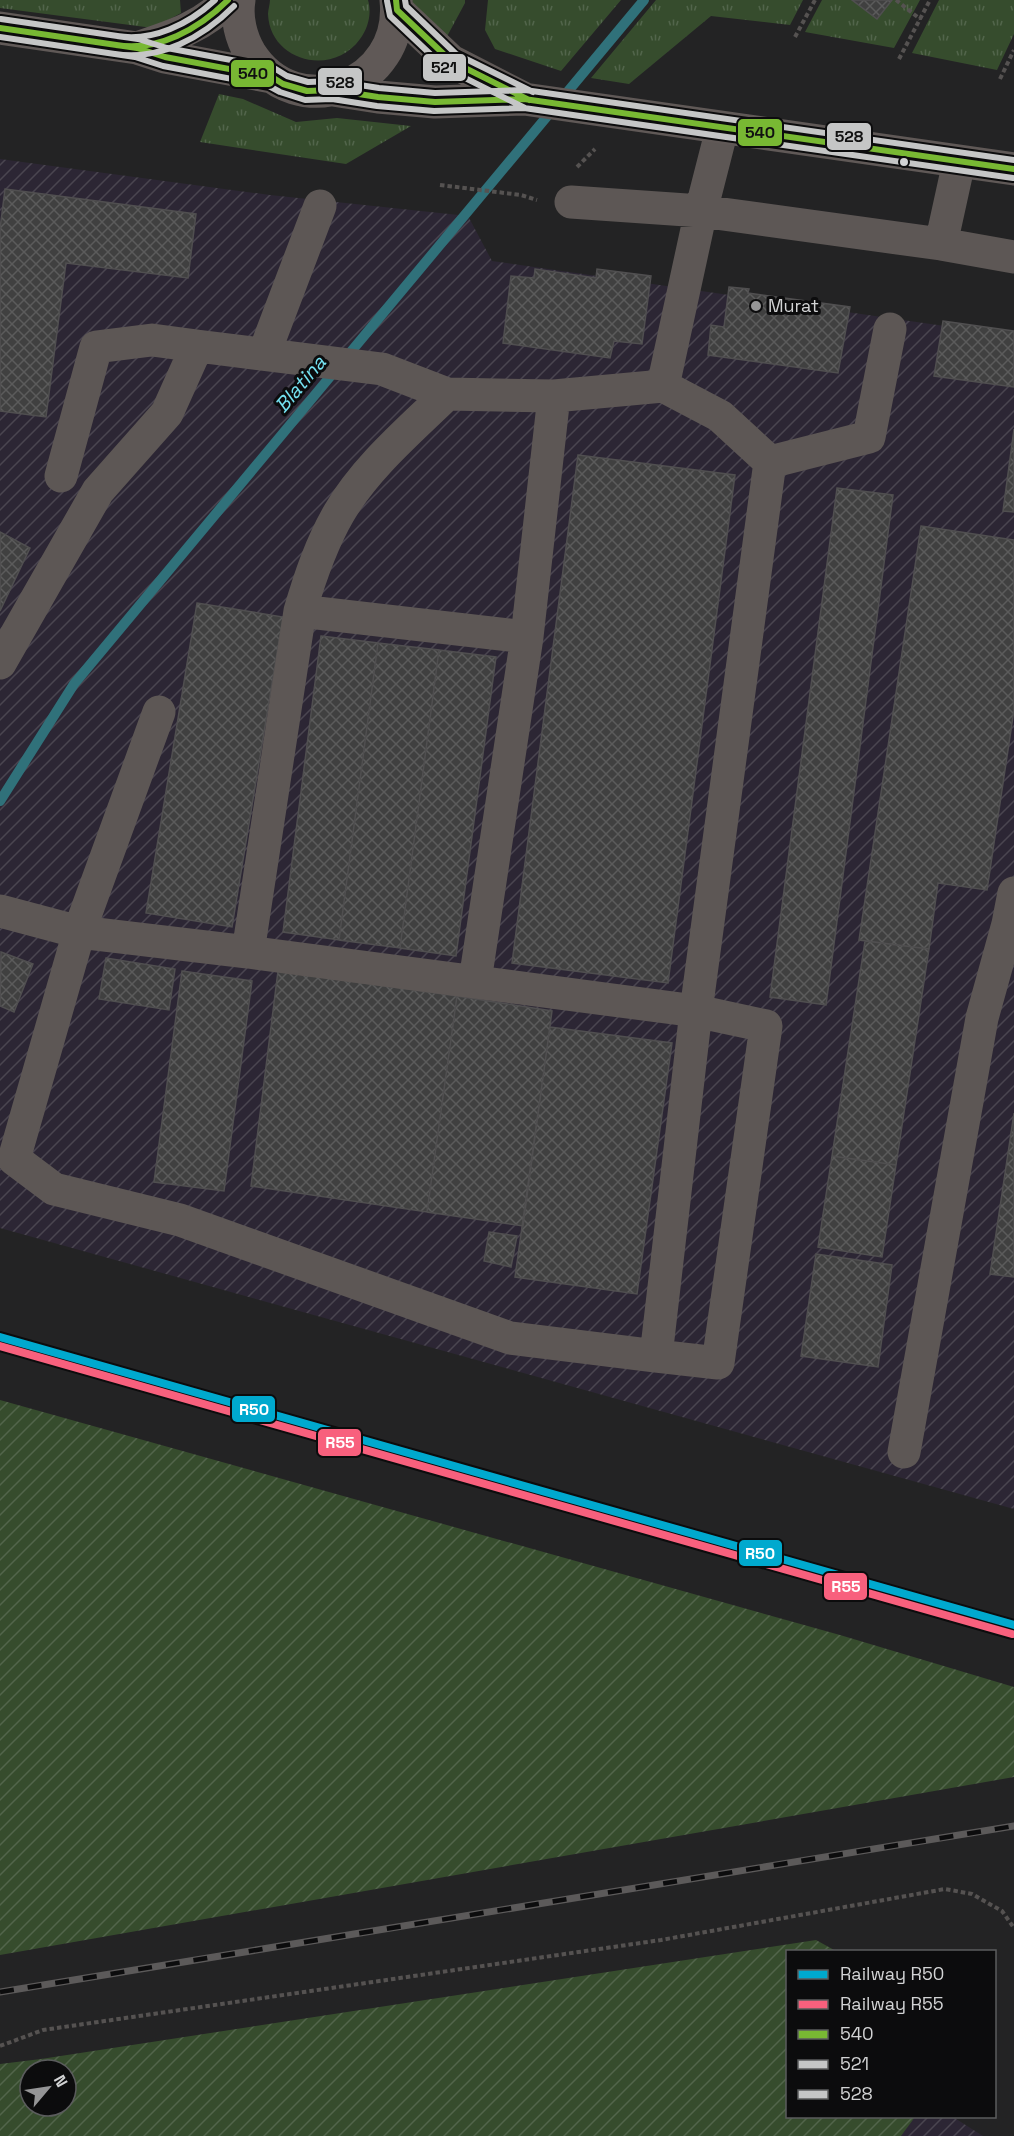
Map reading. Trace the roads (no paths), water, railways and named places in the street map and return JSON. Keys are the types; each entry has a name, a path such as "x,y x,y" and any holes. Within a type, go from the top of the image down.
{"main road":[{"path":"137,48 171,37 197,25 228,0"},
{"path":"239,0 239,24 245,45 256,62 272,77"},
{"path":"333,90 348,86 362,78 380,62 392,41 396,26 397,5"},
{"path":"397,5 451,61 524,99"},
{"path":"0,28 137,48 165,57 272,77 295,88 314,91 333,90 435,102 524,99 1014,169"}],"lane":[{"path":"663,386 701,211 722,129"},
{"path":"941,244 959,162"},
{"path":"571,202 701,211 941,244 1014,257"},
{"path":"264,354 320,206"},
{"path":"770,462 868,437 890,329"},
{"path":"61,476 96,347 152,340 382,369 447,394 554,396 663,386 720,416 770,462"},
{"path":"0,663 98,491 167,413 196,346"},
{"path":"248,952 300,611 315,560 340,512 373,466 447,394"},
{"path":"475,981 527,637 554,396"},
{"path":"656,1356 696,1011 770,462"},
{"path":"300,611 527,637"},
{"path":"0,911 79,932 696,1011 766,1026 718,1364 510,1338 180,1220 54,1189 14,1160 79,932 159,712"},
{"path":"904,1452 982,1018 1008,924 1014,893"}],"waterway":[{"name":"Blatina","path":"0,801 74,684 644,0"}],"railway":[{"path":"0,1992 1014,1826"}],"rail line":[{"name":"R50","path":"0,1337 1014,1625"},
{"name":"R55","path":"0,1346 1012,1634"}],"place":[{"name":"Murat","path":"756,306"}]}
